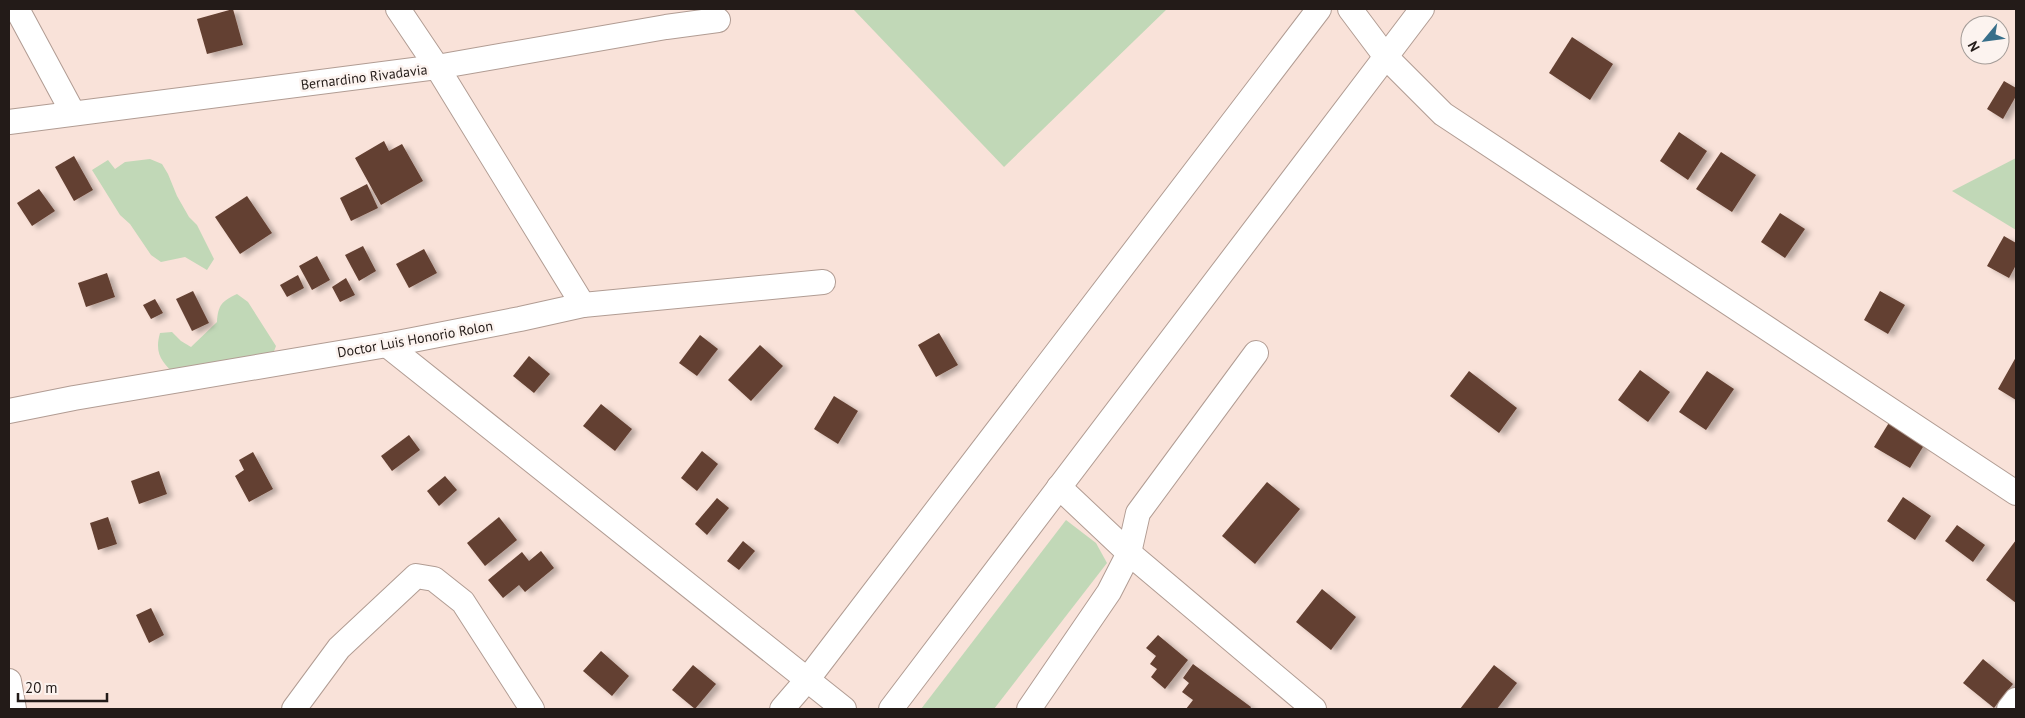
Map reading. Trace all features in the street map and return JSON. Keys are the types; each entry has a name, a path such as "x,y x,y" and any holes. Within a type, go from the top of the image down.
{"street":[{"path":"17,9 73,113"},
{"path":"398,9 437,68 583,305"},
{"path":"782,709 807,680 1319,9"},
{"path":"1350,9 1386,57 1443,114 2016,493"},
{"path":"892,709 1422,9"},
{"name":"Bernardino Rivadavia","path":"9,122 437,68 660,18 718,20"},
{"name":"Doctor Luis Honorio Rolon","path":"9,411 92,394 387,345 583,305 823,282"},
{"path":"387,345 844,709"},
{"path":"1029,709 1109,592 1129,554 1138,513 1256,353"},
{"path":"1059,486 1129,554 1314,709"},
{"path":"294,709 339,648 416,576 434,579 463,602 532,709"},
{"path":"9,681 14,709"},
{"path":"2009,709 2016,700"}],"green space":[{"path":"855,9 1167,9 1004,167"},
{"path":"2016,158 2016,230 1952,191"},
{"path":"150,159 162,164 189,217 197,225 214,259 207,270 185,257 161,262 151,255 130,224 120,215 92,170 108,160 115,169 125,162"},
{"path":"237,294 248,302 276,346 271,359 176,376 160,357 158,340 160,333 172,332 191,347 217,322 218,311 222,304"},
{"path":"1066,520 1096,543 1107,563 994,709 921,709"}],"building":[{"path":"233,9 243,45 207,54 197,19"},
{"path":"1572,37 1613,64 1590,100 1549,73"},
{"path":"2004,81 2016,88 2016,96 2003,119 1987,109"},
{"path":"1679,132 1707,151 1688,180 1660,161"},
{"path":"384,141 389,151 402,144 423,181 381,205 355,158"},
{"path":"1721,152 1756,175 1732,212 1696,189"},
{"path":"74,156 93,190 74,201 55,167"},
{"path":"367,184 378,208 351,221 340,198"},
{"path":"39,189 55,211 32,226 17,203"},
{"path":"247,196 272,233 240,254 215,217"},
{"path":"1780,213 1805,229 1785,258 1761,242"},
{"path":"2004,236 2016,243 2016,265 2009,278 1987,266"},
{"path":"363,246 376,271 359,281 345,255"},
{"path":"424,249 437,273 409,288 396,264"},
{"path":"317,256 330,280 312,290 299,266"},
{"path":"107,273 115,297 86,307 78,283"},
{"path":"298,275 304,288 287,297 280,285"},
{"path":"346,278 355,295 340,302 332,287"},
{"path":"193,291 209,323 192,331 176,299"},
{"path":"1880,291 1905,305 1888,334 1864,320"},
{"path":"155,299 163,313 151,319 143,305"},
{"path":"939,333 958,365 936,377 918,345"},
{"path":"700,335 718,349 697,376 679,363"},
{"path":"760,345 783,366 751,401 728,380"},
{"path":"529,356 550,374 534,393 513,376"},
{"path":"2016,357 2016,400 1998,389"},
{"path":"1640,370 1670,392 1648,422 1618,400"},
{"path":"1469,371 1517,408 1499,433 1450,396"},
{"path":"1707,371 1734,389 1706,430 1679,412"},
{"path":"834,396 858,411 838,444 814,429"},
{"path":"601,404 632,429 615,451 583,426"},
{"path":"1890,421 1926,442 1910,468 1874,447"},
{"path":"409,435 420,450 392,471 381,456"},
{"path":"702,451 718,464 697,491 681,478"},
{"path":"253,452 273,489 249,502 235,476 244,470 239,460"},
{"path":"159,471 167,494 139,504 131,481"},
{"path":"445,476 457,490 439,506 427,491"},
{"path":"1267,482 1300,509 1255,564 1222,536"},
{"path":"1903,497 1931,516 1915,540 1887,521"},
{"path":"717,498 729,508 707,535 695,524"},
{"path":"108,517 117,544 98,550 90,523"},
{"path":"499,517 517,540 485,566 467,543"},
{"path":"1957,525 1985,545 1973,562 1945,541"},
{"path":"2016,540 2016,603 1986,580"},
{"path":"743,541 755,551 739,570 727,561"},
{"path":"541,551 554,568 525,592 519,585 503,598 488,580 522,552 529,561"},
{"path":"1322,589 1356,617 1331,650 1296,622"},
{"path":"151,608 164,635 149,643 136,615"},
{"path":"1158,635 1188,660 1165,689 1151,677 1157,669 1150,664 1156,656 1146,648"},
{"path":"601,651 629,676 612,696 583,671"},
{"path":"1983,659 2013,684 1994,708 1963,683"},
{"path":"1193,664 1251,707 1250,709 1186,709 1193,700 1182,692 1189,683 1183,678"},
{"path":"693,665 716,684 695,709 672,690"},
{"path":"1494,665 1517,683 1497,709 1460,709"}]}
